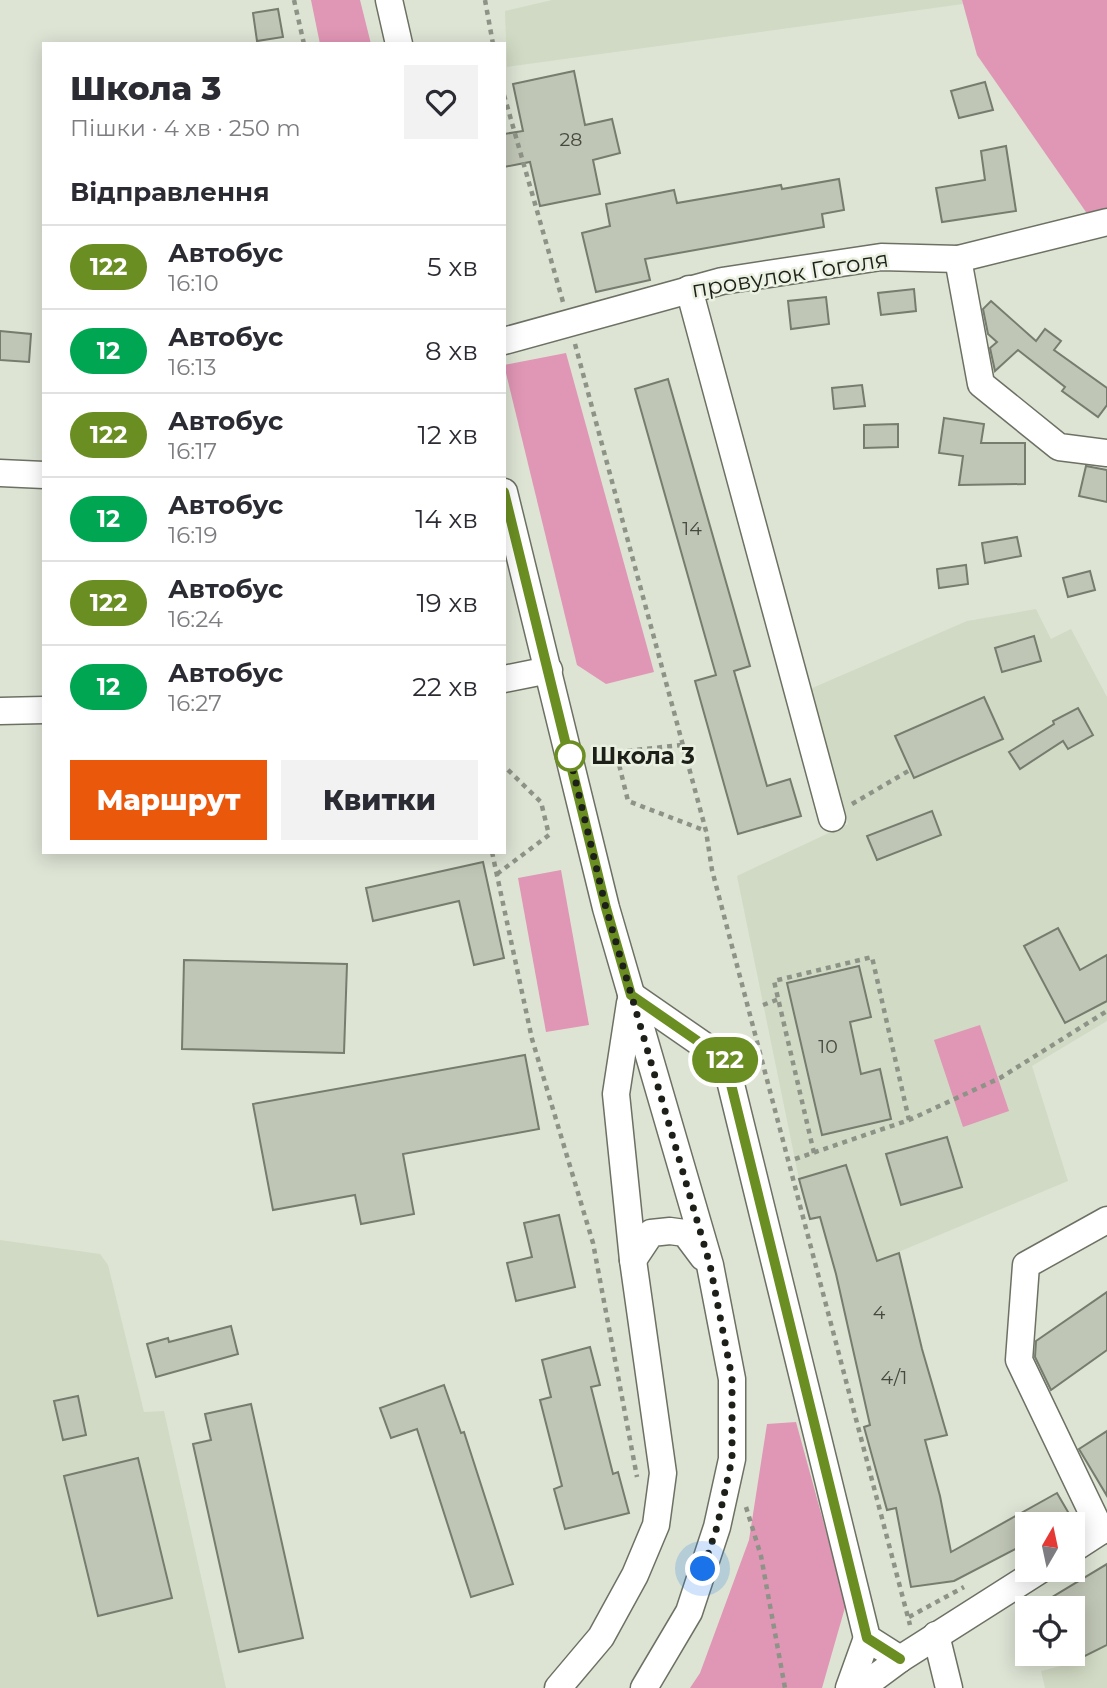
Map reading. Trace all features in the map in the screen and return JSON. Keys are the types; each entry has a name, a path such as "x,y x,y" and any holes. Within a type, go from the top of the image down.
{"street":[{"path":"389,0 399,42"},
{"name":"провулок Гоголя","path":"506,341 722,281 881,257 958,259 1107,222"},
{"path":"958,259 981,384 1059,447 1107,453"},
{"path":"689,289 830,812"},
{"path":"0,473 42,475"},
{"path":"506,500 606,908 710,1265 732,1378 732,1459 717,1527 690,1612 644,1688"},
{"path":"506,679 548,670"},
{"path":"0,711 42,710"},
{"path":"631,995 725,1060 867,1638 849,1688"},
{"path":"558,1688 601,1637 635,1575 656,1525 663,1473 633,1259 616,1094 631,995"},
{"path":"659,1088 666,1051 690,1044 725,1060"},
{"path":"1085,1541 1104,1529 1019,1360 1027,1265 1107,1220"},
{"path":"633,1259 651,1233 670,1231 685,1233 710,1265"},
{"path":"861,1688 907,1654 1021,1582"},
{"path":"936,1635 949,1688"},
{"path":"867,1638 907,1654"}],"path":[{"path":"294,0 304,42"},
{"path":"485,0 493,42"},
{"path":"506,102 706,831 712,870 909,1617 907,1654"},
{"path":"682,746 616,751 621,777 628,801 706,831"},
{"path":"497,874 549,835 541,802 506,768"},
{"path":"830,812 844,809 910,770"},
{"path":"492,854 532,1039 593,1243 639,1490"},
{"path":"814,1153 774,981 872,957 909,1120"},
{"path":"763,1004 779,999"},
{"path":"795,1159 909,1120 1000,1077 1107,1011"},
{"path":"743,1495 761,1556 785,1688"}],"shaded area":[{"path":"311,0 360,0 370,42 320,42"},
{"path":"552,0 962,0 963,4 507,67 505,11"},
{"path":"962,0 1107,0 1107,222 1095,225 977,55"},
{"path":"566,353 654,672 606,684 577,665 506,365"},
{"path":"1036,609 1051,639 1071,629 1107,697 1107,1021 1032,1066 1068,1181 877,1261 847,1166 799,1179 737,876 848,824 810,689 967,621"},
{"path":"561,870 589,1025 546,1032 518,878"},
{"path":"980,1025 1009,1111 963,1127 934,1040"},
{"path":"0,1240 100,1254 108,1265 144,1412 164,1411 226,1688 0,1688"},
{"path":"796,1422 846,1604 822,1688 690,1688 700,1673 749,1540 767,1424"},
{"path":"1107,1645 1107,1688 1045,1688 1041,1671 1061,1666 1085,1666 1085,1656"}],"building":[{"path":"278,9 283,37 257,41 253,13"},
{"path":"574,71 585,125 612,119 620,153 593,160 600,194 540,206 530,162 506,167 506,134 523,131 513,84"},
{"path":"985,82 993,110 959,118 951,91"},
{"path":"1006,146 1016,211 942,222 936,188 985,180 981,151"},
{"path":"839,179 844,210 822,214 824,227 645,259 650,280 596,292 582,233 610,226 606,204 674,190 677,203 781,185 782,189"},
{"path":"914,289 916,311 881,315 878,293"},
{"path":"826,297 829,324 791,329 788,301"},
{"path":"991,301 1036,341 1045,329 1061,341 1054,350 1107,388 1107,405 1098,417 1062,391 1065,387 1018,350 995,371 990,348 997,342 988,334 983,309"},
{"path":"0,331 31,334 29,362 0,360"},
{"path":"668,379 750,666 734,671 767,786 790,779 801,816 738,834 695,681 716,675 635,389"},
{"path":"862,385 865,406 834,409 832,388"},
{"path":"944,418 984,424 981,443 1025,443 1025,484 959,485 963,456 939,453"},
{"path":"898,424 898,447 864,448 864,425"},
{"path":"1086,466 1107,470 1107,502 1079,496"},
{"path":"1017,537 1021,556 985,563 982,543"},
{"path":"966,565 968,584 939,588 937,569"},
{"path":"1090,571 1095,590 1068,597 1063,578"},
{"path":"1034,636 1041,661 1002,672 995,648"},
{"path":"984,697 1003,739 914,778 895,736"},
{"path":"1078,708 1093,735 1068,749 1063,741 1020,769 1009,752 1054,724 1053,721"},
{"path":"932,811 941,835 877,860 867,836"},
{"path":"483,862 504,958 474,965 459,901 373,921 366,888"},
{"path":"1058,928 1080,970 1107,955 1107,1001 1065,1023 1024,946"},
{"path":"184,960 347,964 344,1053 182,1049"},
{"path":"859,966 871,1017 850,1022 861,1074 880,1069 891,1119 822,1135 787,983"},
{"path":"525,1055 539,1129 403,1154 414,1214 361,1224 355,1195 273,1210 253,1104"},
{"path":"947,1137 962,1187 901,1205 886,1154"},
{"path":"846,1165 877,1261 899,1253 922,1349 947,1435 925,1440 951,1552 1015,1516 1015,1549 954,1581 911,1587 896,1508 887,1510 864,1427 870,1425 836,1274 820,1217 810,1219 799,1179"},
{"path":"559,1215 575,1287 516,1301 507,1263 532,1257 524,1223"},
{"path":"1107,1292 1107,1350 1051,1390 1035,1357 1036,1341"},
{"path":"231,1326 238,1354 156,1377 147,1344 168,1338 169,1342"},
{"path":"590,1347 600,1385 591,1387 613,1474 618,1472 629,1513 565,1529 554,1489 562,1486 540,1400 551,1397 542,1360"},
{"path":"444,1385 461,1433 464,1432 513,1584 471,1597 417,1429 391,1438 380,1408"},
{"path":"78,1396 86,1435 63,1440 54,1401"},
{"path":"251,1404 303,1638 239,1652 193,1444 211,1440 205,1414"},
{"path":"1107,1431 1107,1496 1079,1449"},
{"path":"138,1458 172,1598 98,1616 64,1476"},
{"path":"1057,1493 1068,1512 1023,1512"},
{"path":"1107,1564 1107,1645 1085,1656 1085,1596 1054,1596 1077,1582 1085,1582 1085,1577"}],"bus line":[{"name":"122","path":"506,500 606,908 631,995 725,1060 867,1638 900,1659"}],"place":[{"name":"Школа 3","path":"570,756"}],"route":[{"path":"570,756 567,745 606,908 710,1265 732,1378 732,1459 717,1527 703,1569"}]}
